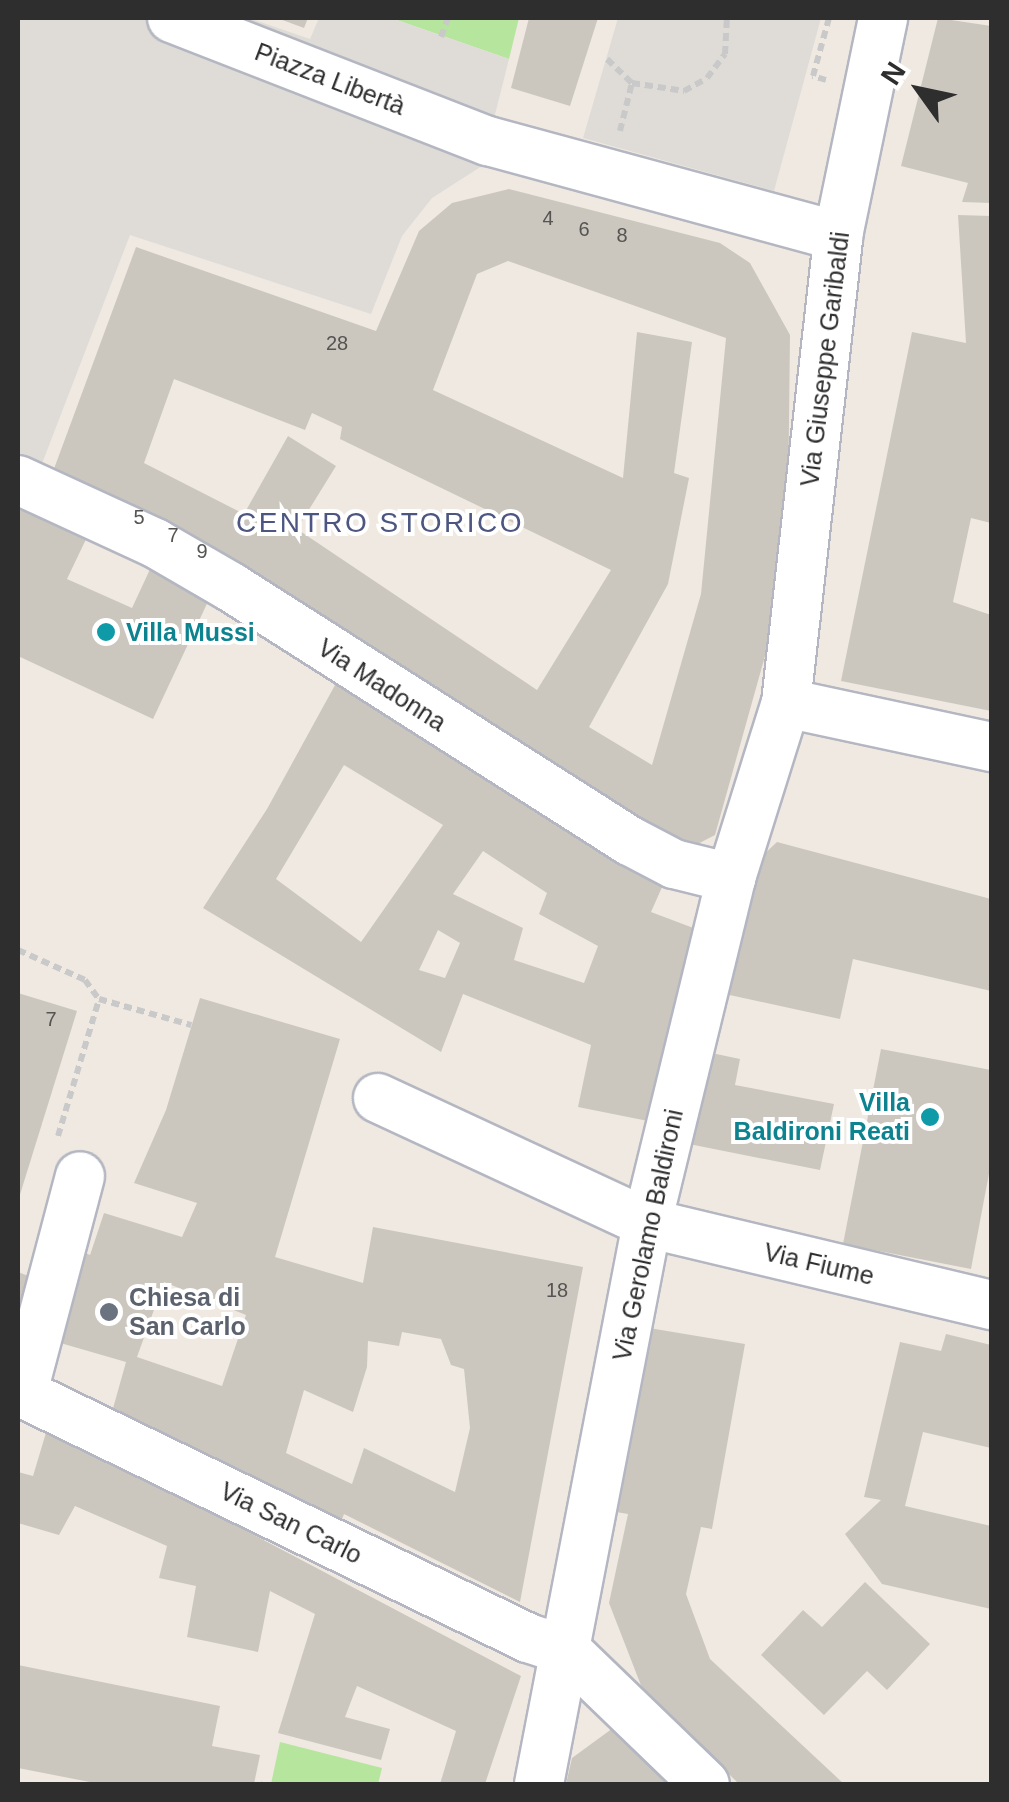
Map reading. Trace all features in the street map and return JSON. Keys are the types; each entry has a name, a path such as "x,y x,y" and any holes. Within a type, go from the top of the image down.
{"street":[{"name":"Piazza Libertà","path":"172,18 488,140 838,236"},
{"name":"Via Giuseppe Garibaldi","path":"748,824 786,703 838,236 883,18"},
{"name":"Via Madonna","path":"26,484 155,542 231,586 630,841 674,864 731,878"},
{"path":"786,703 992,748"},
{"name":"Via Gerolamo Baldironi","path":"540,1784 647,1223 731,878 748,824"},
{"name":"Via Fiume","path":"378,1098 647,1223 992,1306"},
{"path":"20,1392 80,1176"},
{"name":"Via San Carlo","path":"20,1392 528,1638 566,1650"},
{"path":"566,1650 705,1784"}],"path":[{"path":"441,37 448,18"},
{"path":"606,59 632,82 684,91 707,78 725,54 727,18"},
{"path":"18,950 85,980 99,999 191,1025"},
{"path":"80,1176 63,1163 56,1144 99,999"}],"green space":[{"path":"391,18 519,18 509,59"},
{"path":"280,1742 382,1768 378,1784 271,1784"}],"shaded area":[{"path":"18,18 249,18 310,39 319,18 391,18 509,59 482,166 432,198 402,236 371,314 130,235 33,487 18,480"},
{"path":"618,18 821,18 774,191 583,138"}],"building":[{"path":"277,18 308,18 304,28"},
{"path":"529,18 598,18 570,106 511,88"},
{"path":"938,18 991,26 991,203 962,202 968,183 901,166"},
{"path":"509,189 720,243 750,263 790,335 788,508 765,656 715,835 684,851 48,485 136,247 376,331 419,231 452,203","holes":["508,261 726,338 701,594 652,765 589,727 668,584 689,478 674,473 692,342 637,332 623,478 433,390 477,274","174,379 305,430 312,413 342,427 340,439 611,570 537,690 297,529 336,466 288,436 244,514 144,463"]},
{"path":"958,215 991,216 991,523 971,518 953,602 991,615 991,711 841,681 912,332 966,343"},
{"name":"Villa Mussi","path":"24,502 89,533 67,579 132,608 152,565 212,593 153,719 18,656 18,516"},
{"path":"340,676 667,876 651,912 696,929 653,1122 578,1107 591,1045 463,994 441,1052 203,908 267,809","holes":["344,765 443,825 361,942 276,879","483,851 547,893 539,914 598,946 584,983 514,960 523,928 453,894","438,930 460,943 445,978 419,970"]},
{"path":"777,842 991,899 991,991 853,959 840,1019 716,992 749,868"},
{"path":"18,993 77,1011 18,1201"},
{"path":"200,998 340,1039 275,1257 363,1283 373,1227 583,1267 520,1602 344,1514 339,1527 110,1419 126,1362 57,1342 83,1252 90,1255 104,1213 182,1237 197,1203 134,1183 166,1110","holes":["164,1282 246,1315 222,1386 137,1357","402,1332 441,1339 451,1365 464,1369 470,1428 455,1492 364,1448 352,1484 286,1453 304,1390 353,1412 367,1367 368,1341 399,1346"]},
{"name":"Villa Baldironi Reati","path":"881,1049 991,1070 991,1163 971,1269 843,1244"},
{"path":"702,1051 740,1059 735,1085 834,1104 820,1170 684,1143"},
{"path":"18,1272 31,1277 18,1318"},
{"path":"649,1328 745,1344 712,1529 701,1527 686,1594 710,1659 844,1784 739,1784 642,1688 609,1603 628,1514 616,1512"},
{"path":"946,1334 991,1345 991,1448 923,1432 905,1506 991,1526 991,1609 882,1584 845,1534 881,1500 864,1497 900,1342 941,1351"},
{"path":"48,1426 521,1676 485,1784 440,1784 456,1731 357,1686 345,1717 390,1729 381,1760 278,1733 315,1614 270,1591 258,1652 187,1637 196,1586 159,1578 167,1546 75,1506 59,1535 18,1523 18,1472 33,1476"},
{"path":"865,1582 930,1644 887,1690 867,1671 824,1715 761,1655 803,1610 822,1627"},
{"path":"18,1665 220,1706 212,1746 260,1755 254,1784 100,1784 18,1768"},
{"path":"613,1728 667,1784 566,1784 572,1758"}],"place":[{"name":"Villa Mussi","path":"106,632"},
{"name":"Villa Baldironi Reati","path":"930,1117"},
{"name":"Chiesa di San Carlo","path":"109,1312"}],"district":[{"name":"CENTRO STORICO","path":"380,523"}]}
